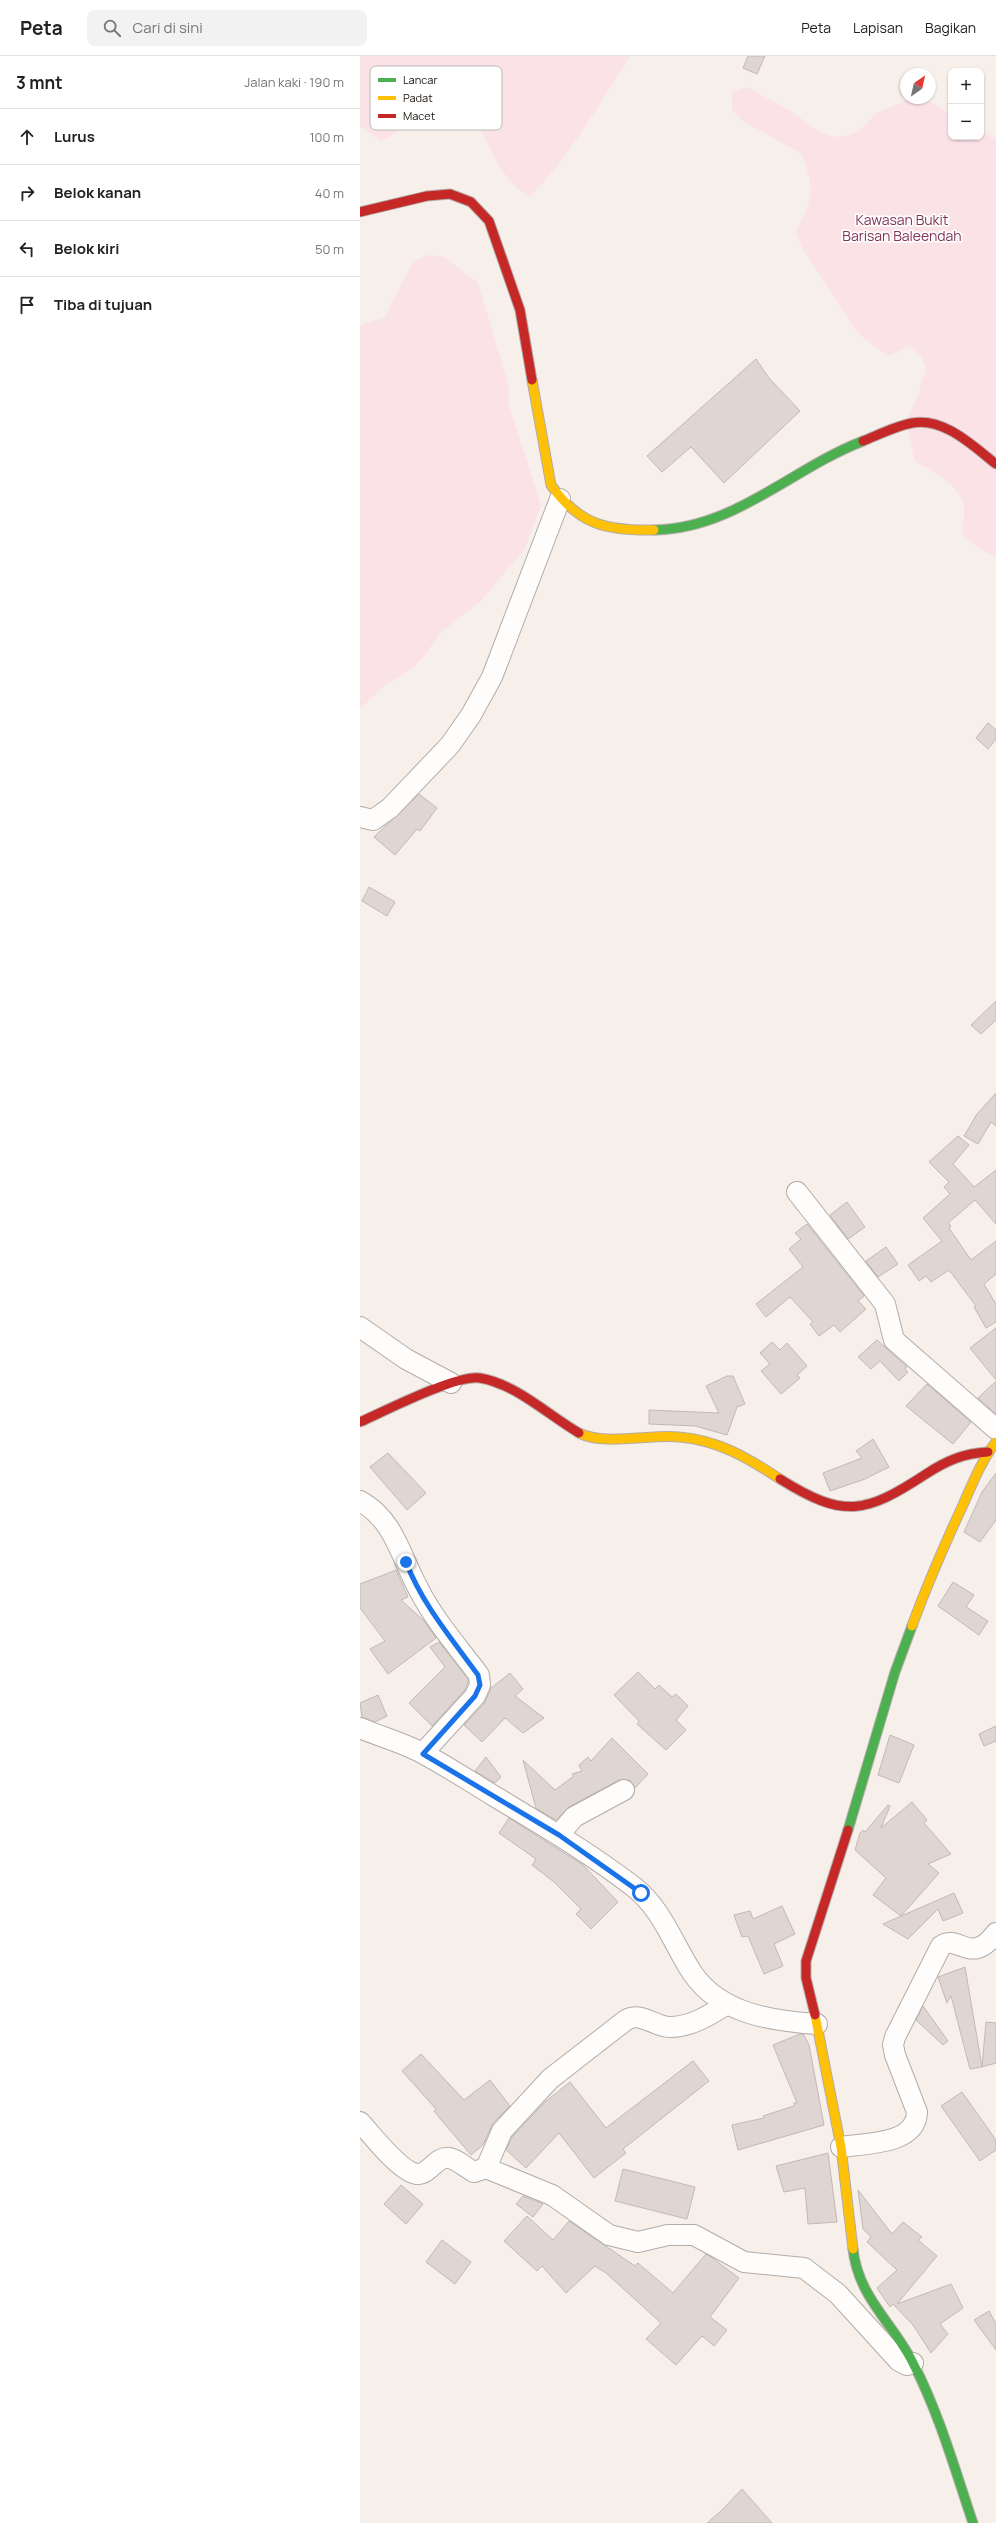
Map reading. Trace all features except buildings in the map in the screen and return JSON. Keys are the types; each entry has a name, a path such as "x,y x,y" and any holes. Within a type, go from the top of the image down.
{"street":[{"path":"360,212 428,196 450,194 471,202 489,221 520,310 551,485 560,499 589,522 609,528 674,528 704,523 724,517 824,458 912,423 926,421 941,425 958,435 996,464"},
{"path":"360,817 373,820 390,808 450,745 471,714 492,677 560,499"},
{"path":"797,1192 885,1304 894,1340 996,1429"},
{"path":"360,1327 406,1359 451,1383"},
{"path":"360,1422 451,1383 463,1379 480,1378 499,1384 568,1427 595,1438 652,1435 708,1442 737,1452 824,1502 851,1508 874,1504 894,1496 956,1456 973,1451 988,1452"},
{"path":"974,2523 944,2439 912,2363 863,2289 856,2269 852,2253 842,2147 806,1978 808,1950 853,1814 895,1672 930,1580 988,1452 996,1442"},
{"path":"360,1501 378,1513 396,1539 419,1591 438,1621 478,1675 480,1681 475,1696 423,1754"},
{"path":"360,1728 423,1754 559,1835 641,1893 669,1929 693,1974 707,1990 727,2004 763,2019 817,2024"},
{"path":"559,1835 574,1817 624,1790"},
{"path":"842,2147 893,2139 908,2131 917,2122 917,2112 895,2055 893,2045 895,2037 941,1946 945,1943 971,1949 980,1948 989,1942 996,1933"},
{"path":"486,2168 502,2131 550,2079 626,2020 633,2016 641,2017 670,2027 708,2016 727,2004"},
{"path":"360,2122 387,2152 416,2174 422,2173 442,2159 450,2158 474,2172 486,2168 552,2195 609,2235 638,2242 668,2235 694,2235 735,2260 804,2268 838,2294 864,2320 899,2361 907,2365 912,2363"}],"green space":[{"path":"360,56 630,56 571,147 558,165 529,197 515,186 505,174 498,164 480,130 502,130 502,66 370,66 370,130 402,130 381,141 360,126"},
{"name":"Kawasan Bukit Barisan Baleendah","path":"747,87 791,111 818,131 834,137 850,135 864,126 875,114 900,103 934,104 948,112 948,140 984,140 984,133 996,139 996,557 983,551 963,536 962,529 964,508 962,499 957,492 944,479 914,460 907,419 919,394 922,379 927,372 922,357 910,346 889,356 867,341 856,330 801,246 796,231 811,194 809,177 802,154 743,121 732,110 732,92"},
{"path":"428,255 444,257 478,283 509,387 509,405 541,505 524,550 480,602 441,632 422,659 411,669 384,686 360,709 360,325 384,318 413,262"}],"traffic: fast":[{"path":"654,530 683,527 710,520 736,509 762,496 837,453 863,441"},
{"path":"848,1830 895,1672 912,1626"},
{"path":"853,2249 856,2266 869,2296 905,2349 931,2402 973,2523"}],"traffic: slow":[{"path":"532,380 551,485 572,509 595,523 622,529 654,530"},
{"path":"579,1433 589,1437 601,1439 628,1439 668,1436 707,1442 744,1457 780,1479"},
{"path":"912,1626 936,1566 973,1482 981,1465 996,1442"},
{"path":"815,2015 841,2147 853,2249"}],"traffic: jam":[{"path":"360,212 427,196 450,194 471,202 489,221 520,310 532,380"},
{"path":"863,441 900,426 924,422 935,424 957,434 996,464"},
{"path":"360,1422 439,1387 469,1378 480,1378 493,1381 519,1393 579,1433"},
{"path":"780,1479 821,1501 838,1506 870,1504 905,1487 933,1469 956,1458 988,1452"},
{"path":"815,2015 806,1978 806,1961 848,1830"}],"route":[{"path":"406,1562 419,1591 438,1621 478,1675 480,1681 479,1688 475,1696 441,1732 423,1754 559,1835 641,1893"}]}
